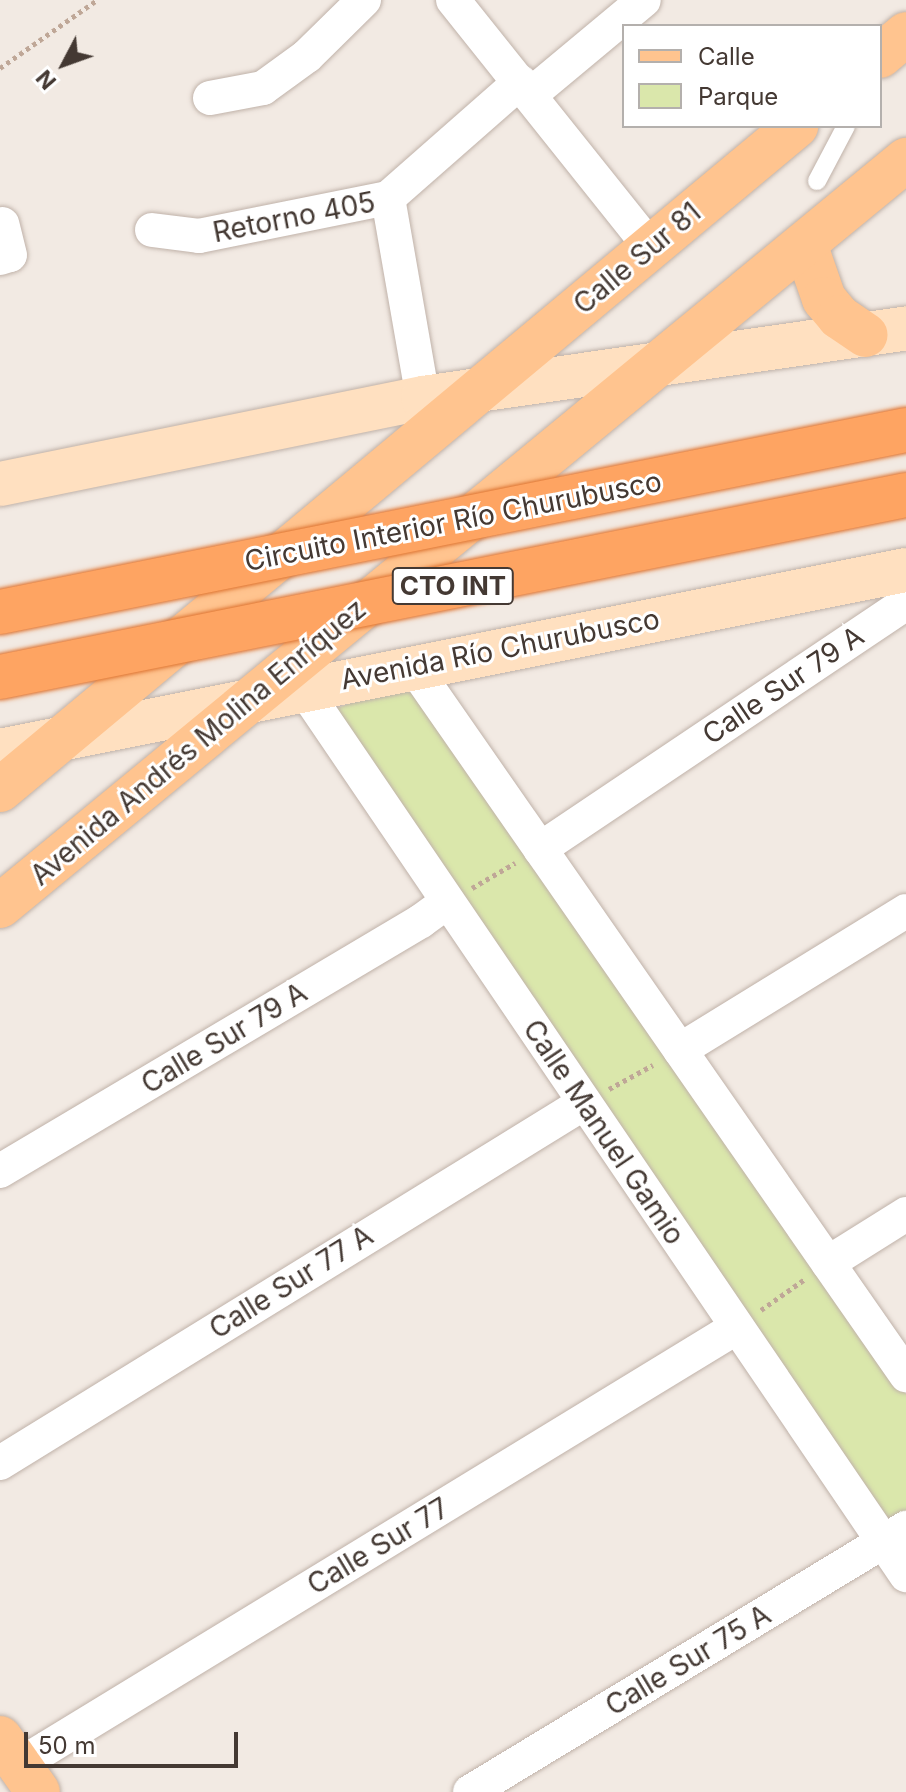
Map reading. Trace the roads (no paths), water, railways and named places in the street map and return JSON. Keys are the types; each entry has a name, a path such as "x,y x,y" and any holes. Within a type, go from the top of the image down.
{"highway":[{"name":"Circuito Interior Río Churubusco","path":"0,612 906,430"},
{"name":"CTO INT","path":"0,677 906,495"}],"main road":[{"name":"Calle Sur 81","path":"478,391 794,128"},
{"path":"656,367 906,160"},
{"path":"805,244 824,299 839,317 886,332"},
{"path":"0,484 423,398 886,332"},
{"name":"Avenida Andrés Molina Enríquez","path":"0,906 656,367"},
{"path":"0,790 478,391"},
{"name":"Avenida Río Churubusco","path":"0,751 413,666 906,570"}],"street":[{"path":"210,98 263,88 307,56 364,0"},
{"path":"453,0 650,247"},
{"name":"Retorno 405","path":"152,230 199,236 388,198 525,89 644,0"},
{"name":"Retorno 405","path":"388,198 423,398"},
{"path":"0,258 10,255 2,224"},
{"name":"Calle Sur 79 A","path":"540,849 906,603"},
{"path":"413,666 906,1375"},
{"name":"Calle Manuel Gamio","path":"303,688 737,1327 895,1535 906,1575"},
{"name":"Calle Sur 79 A","path":"0,1171 421,921 447,902"},
{"path":"680,1050 906,911"},
{"name":"Calle Sur 77 A","path":"0,1463 584,1103"},
{"path":"828,1263 906,1214"},
{"name":"Calle Sur 77","path":"19,1765 737,1327"},
{"name":"Calle Sur 75 A","path":"470,1792 895,1535"}],"lane":[{"path":"817,181 845,128"}]}
